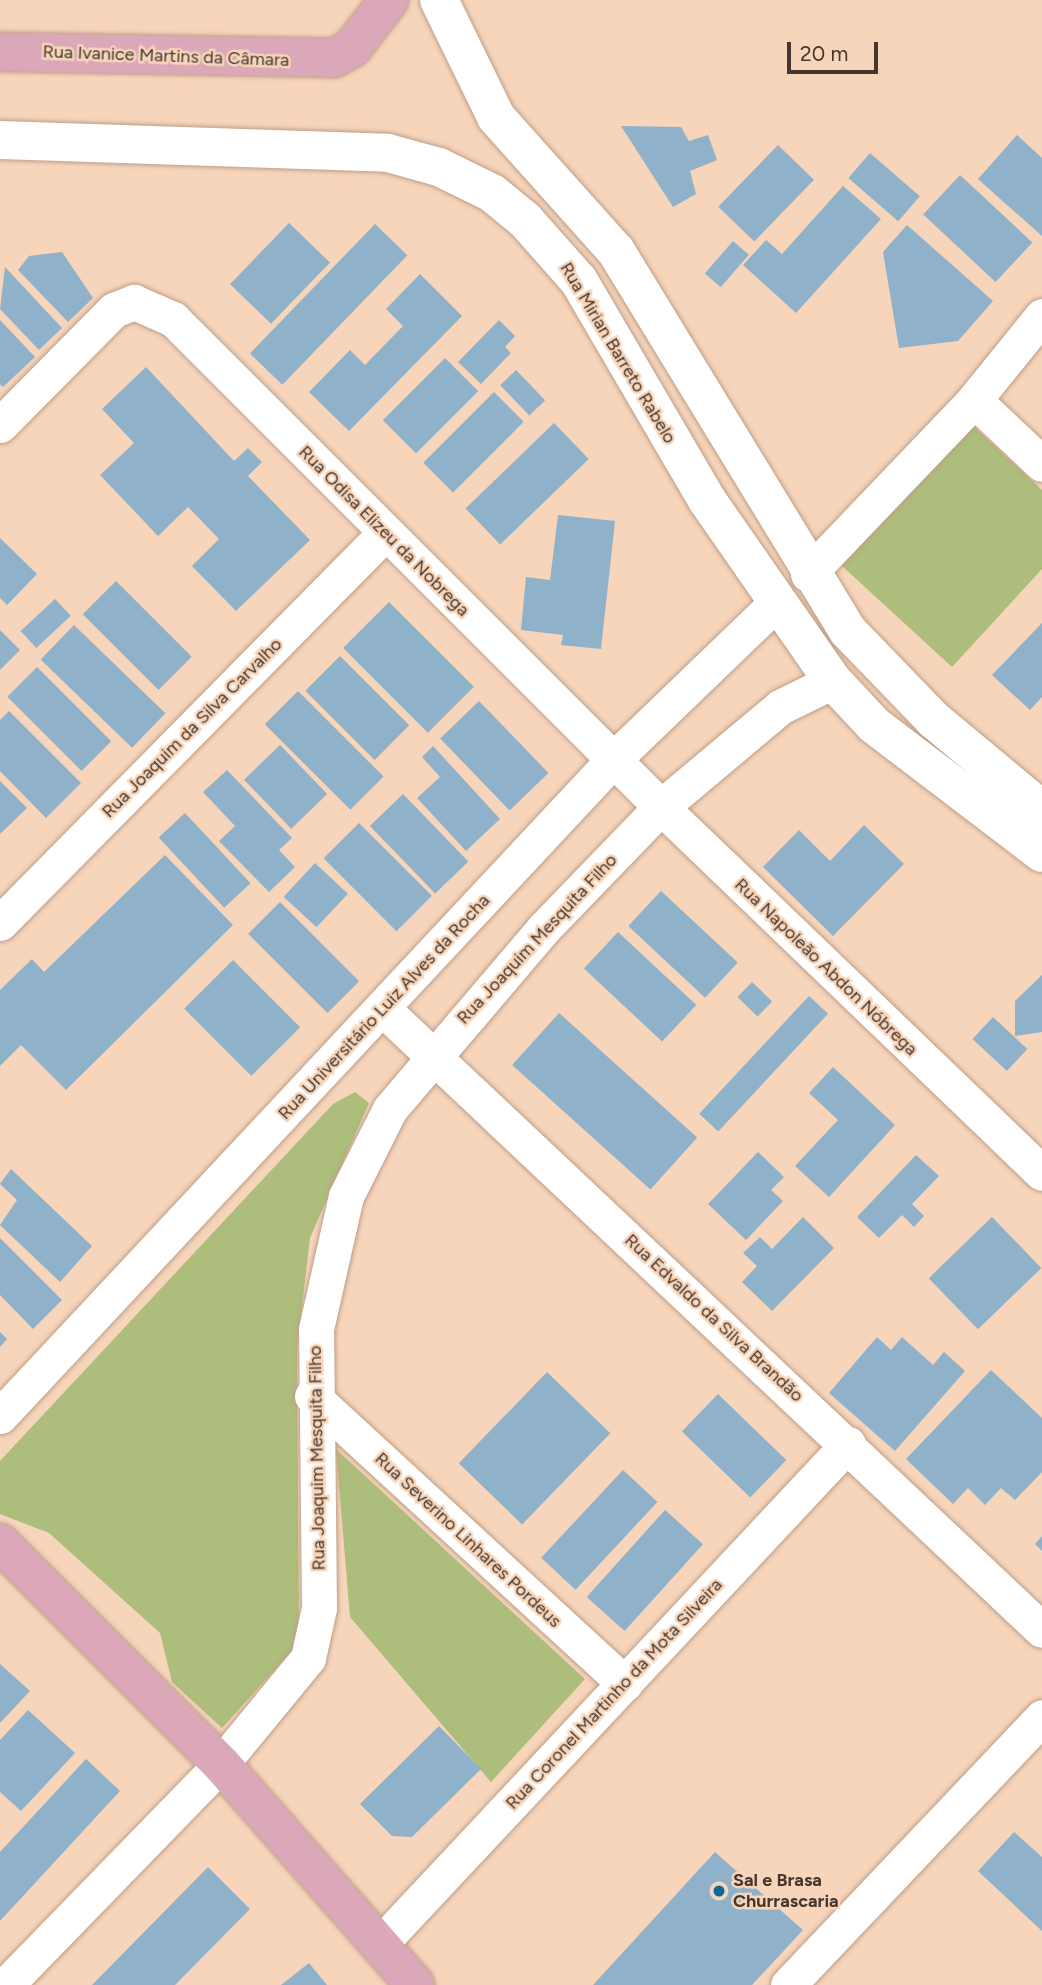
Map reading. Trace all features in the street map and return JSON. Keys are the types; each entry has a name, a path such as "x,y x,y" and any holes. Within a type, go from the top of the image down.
{"main road":[{"name":"Rua Ivanice Martins da Câmara","path":"0,52 334,58 352,48 389,0"},
{"path":"439,0 496,117 616,251 808,574 892,679 982,765 1042,810"},
{"name":"Rua Mirian Barreto Rabelo","path":"0,140 388,153 439,167 492,194 526,220 579,281 774,605 832,681 874,725 1042,853"},
{"path":"0,1543 221,1764 415,1985"}],"street":[{"name":"Rua Odisa Elizeu da Nobrega","path":"0,425 114,310 134,302 154,305 192,334 384,534 614,759"},
{"path":"808,574 974,400 1042,316"},
{"path":"974,400 1042,464"},
{"name":"Rua Joaquim da Silva Carvalho","path":"0,923 384,534"},
{"name":"Rua Universitário Luiz Alves da Rocha","path":"0,1416 614,759 774,605"},
{"name":"Rua Joaquim Mesquita Filho","path":"6,1985 221,1764 289,1686 316,1635 312,1396 323,1282 346,1196 390,1109 432,1053 661,807 769,715 832,681"},
{"name":"Rua Napoleão Abdon Nóbrega","path":"614,759 1042,1173"},
{"name":"Rua Edvaldo da Silva Brandão","path":"383,1009 848,1444 1042,1630"},
{"name":"Rua Severino Linhares Pordeus","path":"312,1396 625,1684"},
{"name":"Rua Coronel Martinho da Mota Silveira","path":"380,1944 848,1444"},
{"path":"788,1985 1042,1717"}],"green space":[{"path":"971,424 1042,490 1042,569 952,667 841,565"},
{"path":"355,1092 369,1103 310,1238 297,1349 299,1643 222,1728 172,1682 160,1633 49,1533 0,1514 0,1461 333,1104"},
{"path":"336,1449 585,1679 491,1782 350,1617"}],"building":[{"path":"621,126 681,127 689,141 708,135 717,160 690,171 696,194 673,207"},
{"path":"1017,135 1042,158 1042,236 978,179"},
{"path":"778,145 814,180 754,242 718,207"},
{"path":"870,153 920,196 898,221 848,178"},
{"path":"960,175 1032,243 996,282 923,214"},
{"path":"843,186 881,219 796,313 743,265 766,240 782,254"},
{"path":"289,223 330,263 271,324 230,284"},
{"path":"375,224 407,255 282,385 250,353"},
{"path":"907,225 993,301 958,341 899,348 883,252"},
{"path":"733,241 749,255 721,287 705,273"},
{"path":"62,252 93,298 68,322 18,270 29,256"},
{"path":"5,267 62,328 39,350 0,309"},
{"path":"420,274 462,316 349,431 309,392 350,350 365,365 403,326 386,309"},
{"path":"0,320 35,357 3,387 0,384"},
{"path":"499,320 515,336 505,347 511,353 481,384 458,362"},
{"path":"445,358 478,391 416,453 383,420"},
{"path":"146,367 234,461 248,448 262,462 248,476 310,540 236,611 192,566 219,539 188,507 158,536 100,475 134,443 102,409"},
{"path":"516,370 545,400 529,415 500,385"},
{"path":"494,392 524,422 453,492 423,463"},
{"path":"554,423 589,459 500,544 466,508"},
{"path":"558,515 615,521 601,649 561,645 563,635 521,630 526,577 550,580"},
{"path":"0,538 37,574 7,605 0,598"},
{"path":"116,581 192,657 158,690 83,614"},
{"path":"55,599 71,616 36,648 21,631"},
{"path":"389,602 474,687 428,733 343,648"},
{"path":"1042,623 1042,697 1030,710 992,675"},
{"path":"74,625 165,713 132,748 41,660"},
{"path":"0,630 20,650 0,670"},
{"path":"340,656 409,725 375,760 305,691"},
{"path":"37,667 111,741 82,771 7,697"},
{"path":"298,691 384,777 350,810 265,724"},
{"path":"479,701 548,773 510,810 440,739"},
{"path":"9,711 81,783 46,818 0,771 0,720"},
{"path":"280,745 327,794 291,829 244,780"},
{"path":"433,746 500,819 466,851 417,798 440,777 422,757"},
{"path":"227,770 292,838 279,850 295,867 269,892 219,841 235,826 203,792"},
{"path":"0,781 27,808 0,834"},
{"path":"403,794 468,862 435,894 370,826"},
{"path":"185,813 250,883 224,908 159,838"},
{"path":"359,823 432,896 396,931 324,858"},
{"path":"864,825 904,864 833,936 763,867 799,830 830,861"},
{"path":"165,855 233,925 66,1090 21,1045 0,1066 0,990 32,959 44,972"},
{"path":"315,863 348,894 317,927 284,897"},
{"path":"661,891 738,963 705,998 628,926"},
{"path":"280,902 359,981 327,1013 248,934"},
{"path":"618,932 696,1005 662,1042 584,969"},
{"path":"233,960 300,1027 251,1076 184,1009"},
{"path":"1042,975 1042,1032 1015,1036 1015,1001"},
{"path":"752,982 772,1001 758,1017 737,997"},
{"path":"809,996 828,1014 718,1131 699,1114"},
{"path":"559,1013 697,1137 650,1189 512,1065"},
{"path":"993,1017 1027,1049 1007,1071 973,1039"},
{"path":"833,1067 895,1125 829,1197 795,1166 838,1120 809,1093"},
{"path":"758,1152 784,1177 771,1190 783,1201 746,1240 708,1204"},
{"path":"916,1155 939,1176 912,1204 924,1216 914,1227 902,1215 879,1238 857,1217"},
{"path":"11,1169 92,1246 60,1282 0,1225 17,1200 0,1184"},
{"path":"803,1217 834,1248 772,1311 742,1282 757,1266 743,1253 760,1237 772,1249"},
{"path":"992,1217 1041,1268 978,1329 929,1278"},
{"path":"0,1238 62,1300 33,1329 0,1295"},
{"path":"0,1332 7,1339 0,1347"},
{"path":"877,1337 891,1350 902,1337 933,1365 944,1352 965,1371 895,1451 829,1393"},
{"path":"991,1370 1042,1418 1042,1472 1015,1500 1001,1488 985,1505 968,1488 953,1504 906,1459"},
{"path":"547,1372 610,1433 522,1524 459,1463"},
{"path":"718,1394 786,1460 750,1497 682,1431"},
{"path":"623,1470 657,1502 576,1590 541,1558"},
{"path":"665,1510 703,1544 625,1631 587,1597"},
{"path":"1042,1536 1042,1551 1035,1544"},
{"path":"0,1664 30,1691 0,1723"},
{"path":"28,1710 75,1753 21,1811 0,1792 0,1740"},
{"path":"439,1726 481,1769 412,1837 392,1836 360,1804"},
{"path":"86,1759 120,1791 0,1921 0,1852"},
{"path":"1014,1832 1042,1857 1042,1931 978,1871"},
{"name":"Sal e Brasa Churrascaria","path":"715,1852 803,1930 752,1985 593,1985"},
{"path":"208,1867 250,1909 175,1985 92,1985"},
{"path":"309,1963 327,1985 281,1985"}],"place":[{"name":"Sal e Brasa Churrascaria","path":"719,1891"}]}
